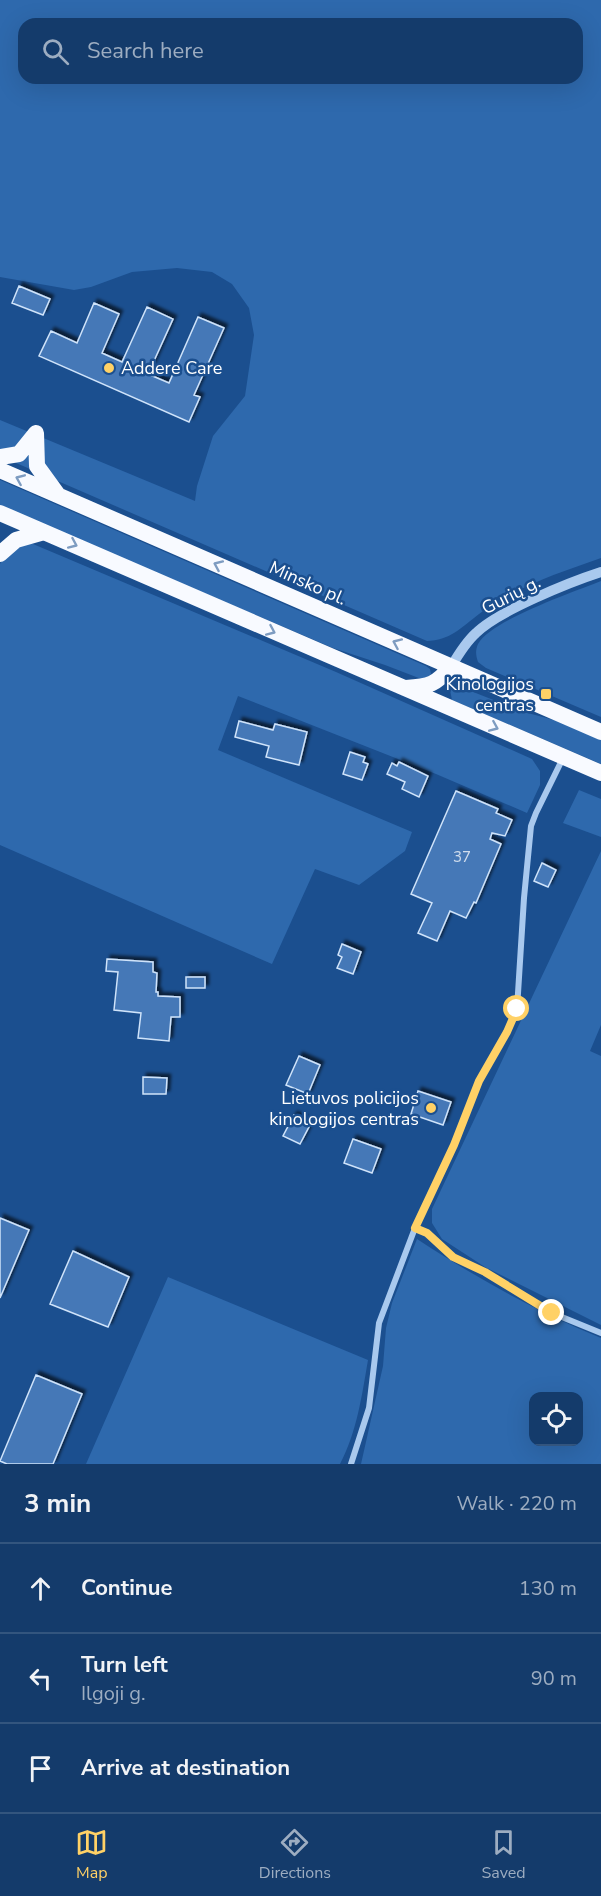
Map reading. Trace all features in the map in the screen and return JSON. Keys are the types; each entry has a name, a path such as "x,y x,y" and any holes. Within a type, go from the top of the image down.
{"highway":[{"path":"0,457 19,454 36,433 37,466 58,496"},
{"name":"Minsko pl.","path":"0,470 601,732"},
{"path":"0,513 601,773"},
{"path":"0,554 16,540 44,532"},
{"path":"402,688 438,682 451,667"}],"street":[{"name":"Gurių g.","path":"451,667 476,633 496,618 539,597 601,572"},
{"path":"351,1464 369,1407 379,1323 415,1228 454,1145 479,1081 507,1032 517,1009 531,826 564,757"},
{"path":"415,1228 427,1233 453,1257 485,1272 552,1313 601,1333"}],"shaded area":[{"path":"0,0 601,0 601,558 523,588 493,604 449,636 427,641 0,456 0,420 195,501 197,486 213,436 245,396 254,335 249,308 232,284 212,272 177,268 132,272 91,287 74,290 0,277"},
{"path":"0,480 426,666 430,669 431,674 424,680 333,648 0,506"},
{"path":"26,543 336,672 532,759 540,771 540,785 527,813 436,774 238,696 218,750 412,832 405,851 359,885 315,869 272,964 0,845 0,564 5,553"},
{"path":"601,581 601,717 486,668 478,662 476,649 478,644 499,626 534,608"},
{"path":"458,686 524,712 554,720 601,740 601,764 452,700 450,690"},
{"path":"579,790 601,799 601,837 563,823"},
{"path":"601,851 601,1025 590,1051 601,1056 601,1325 485,1267 442,1239 432,1223 432,1209"},
{"path":"417,1239 507,1293 601,1338 601,1464 361,1464 383,1366 386,1328 392,1303"},
{"path":"168,1277 368,1360 355,1426 340,1464 86,1464"}],"building":[{"path":"19,286 50,299 43,315 12,303"},
{"name":"Addere Care","path":"94,303 119,314 102,353 122,362 147,307 173,319 148,374 169,383 198,317 224,328 194,395 200,397 189,422 39,356 51,331 77,343"},
{"path":"239,721 273,730 275,724 307,732 299,765 266,757 269,746 235,737"},
{"path":"350,752 365,757 363,762 368,764 362,780 343,774"},
{"path":"399,762 428,776 419,797 402,789 405,782 387,774 392,763 397,766"},
{"path":"456,791 498,809 496,813 512,820 505,836 492,833 490,839 501,844 476,903 474,902 466,918 450,911 437,941 418,933 432,903 411,894"},
{"path":"542,863 556,870 548,887 534,881"},
{"path":"342,944 361,952 353,974 337,968 342,957 338,955"},
{"path":"107,959 153,962 153,972 157,973 156,992 158,996 180,997 180,1017 171,1017 169,1041 138,1038 141,1013 114,1010 118,972 106,971"},
{"path":"186,977 205,977 205,988 186,988"},
{"path":"299,1056 320,1065 308,1094 286,1085"},
{"path":"143,1077 167,1078 166,1094 143,1094"},
{"name":"Lietuvos policijos kinologijos centras","path":"418,1091 451,1102 443,1125 411,1114"},
{"path":"294,1115 311,1123 300,1144 283,1136"},
{"path":"353,1139 381,1149 372,1173 344,1163"},
{"path":"0,1218 29,1230 0,1298"},
{"path":"73,1251 129,1277 108,1327 50,1304"},
{"path":"36,1375 82,1394 53,1464 7,1464 0,1461"}],"place":[{"name":"Addere Care","path":"109,368"},
{"name":"Kinologijos centras","path":"546,694"},
{"name":"Lietuvos policijos kinologijos centras","path":"431,1108"}],"route":[{"path":"517,1009 507,1032 479,1081 454,1145 415,1228 427,1233 453,1257 485,1272 552,1313"}]}
